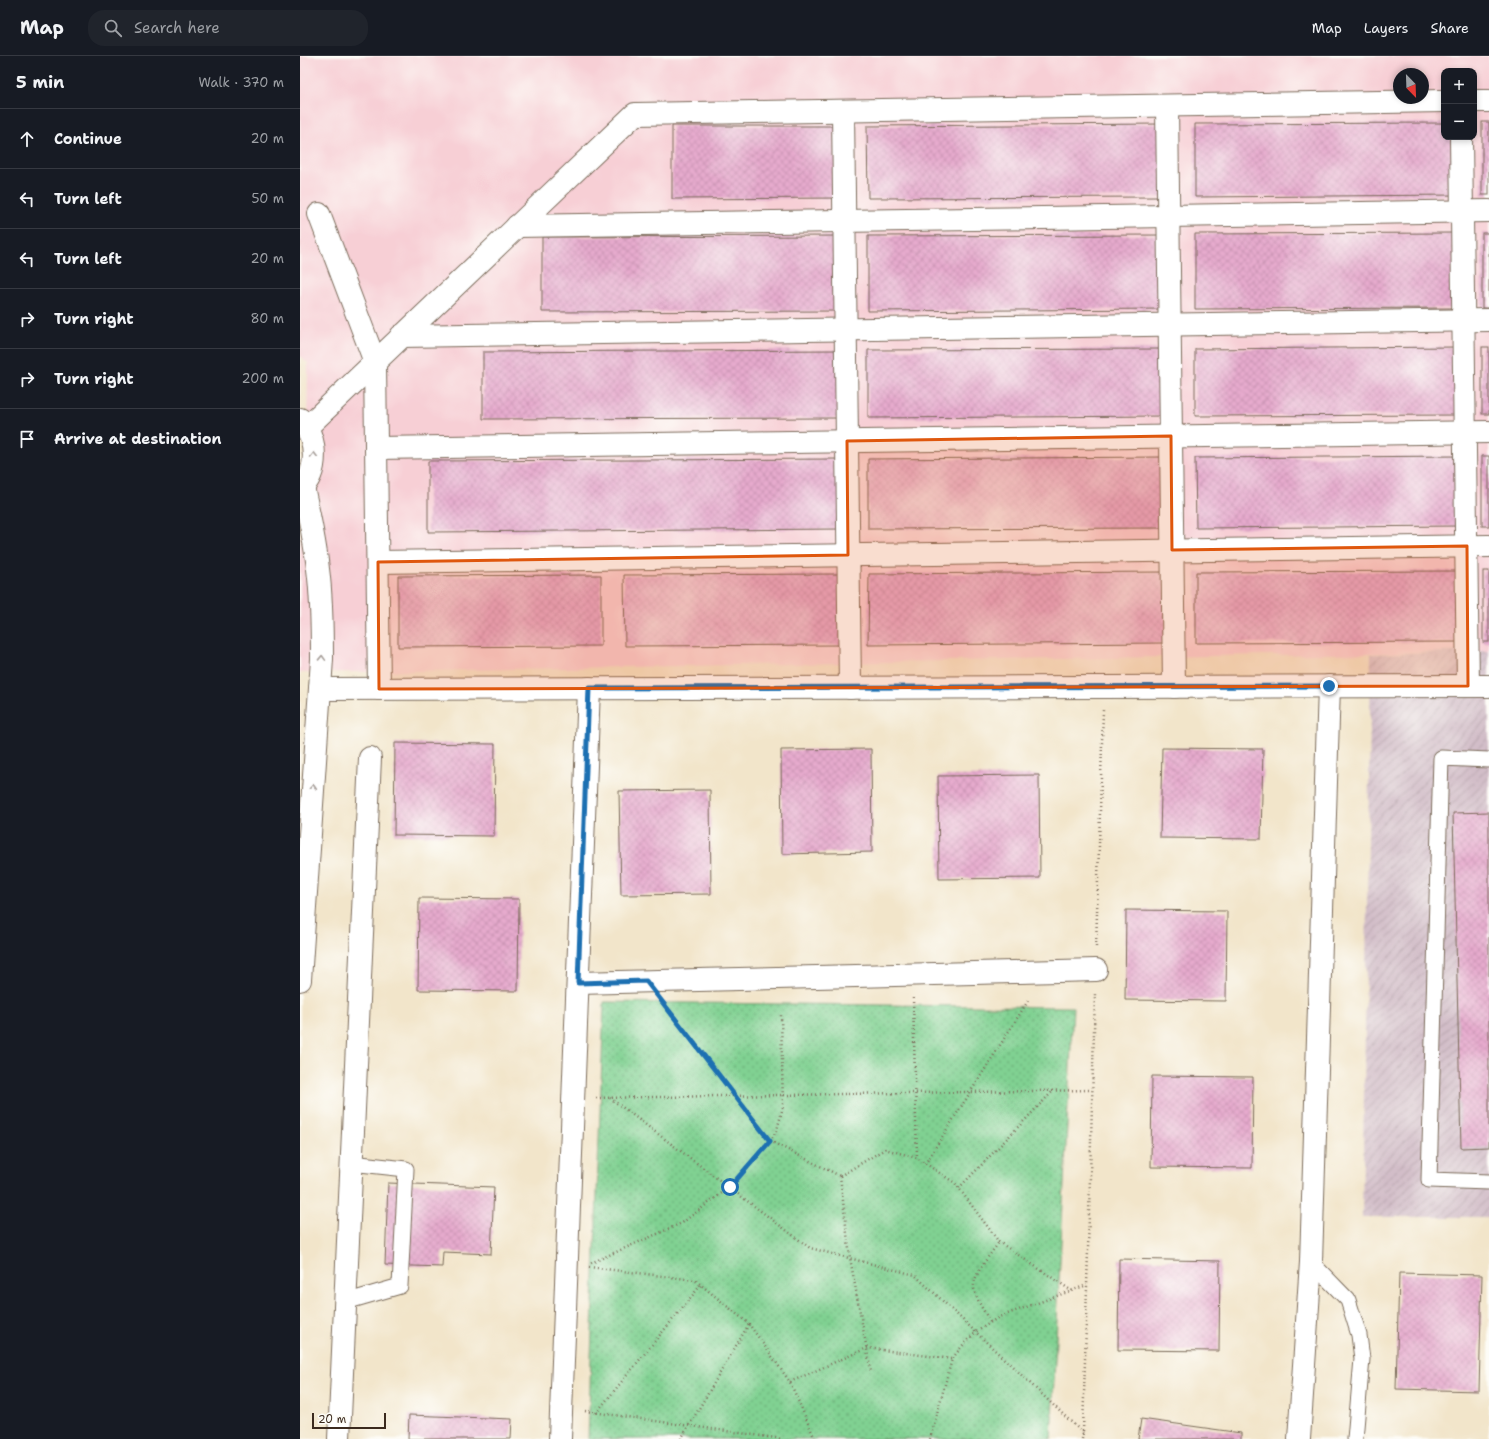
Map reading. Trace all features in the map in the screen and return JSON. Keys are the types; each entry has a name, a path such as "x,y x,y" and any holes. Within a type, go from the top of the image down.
{"street":[{"path":"300,980 322,658 322,612 319,570 312,528 302,489 310,475 314,462 314,448 310,435 303,423 375,362 635,114 1441,101"},
{"path":"1477,101 1489,101"},
{"path":"1167,106 1174,687"},
{"path":"843,111 850,688"},
{"path":"320,689 1479,686 1467,546 1462,140"},
{"path":"517,226 1489,211"},
{"path":"319,214 375,362 379,689"},
{"path":"401,336 1489,320"},
{"path":"376,448 1489,432"},
{"path":"378,562 1489,546"},
{"path":"1299,1439 1311,1262 1329,686"},
{"path":"560,1439 589,688"},
{"path":"339,1439 370,758"},
{"path":"578,983 1096,970"}],"lane":[{"path":"1489,760 1441,758 1429,1180 1489,1182"},
{"path":"345,1302 400,1286 403,1250 406,1169 351,1163"},
{"path":"1311,1262 1348,1300 1357,1330 1362,1359 1355,1439"}],"path":[{"path":"912,975 917,1158"},
{"path":"646,981 770,1141 840,1176"},
{"path":"925,1164 1028,1001"},
{"path":"781,1014 783,1095 781,1118 770,1141 730,1187 682,1223 583,1266 695,1280 702,1285 748,1324 790,1382 815,1439"},
{"path":"1083,1434 915,1275 810,1248 610,1098 1092,1090"},
{"path":"959,1188 1054,1091"},
{"path":"840,1176 885,1149 917,1158 955,1183 999,1242 1072,1290"},
{"path":"840,1176 850,1258 871,1372"},
{"path":"990,1322 976,1293 974,1284 977,1275 999,1242"},
{"path":"702,1285 596,1413 783,1439"},
{"path":"930,1439 952,1359 976,1332 999,1317 1087,1285 1082,1439"},
{"path":"681,1439 748,1324"},
{"path":"790,1382 867,1348 952,1359"}],"highlighted area":[{"path":"1171,436 1172,550 1467,546 1468,686 379,689 378,562 848,555 847,441"}],"shaded area":[{"path":"300,56 1489,56 1489,651 300,673 300,550 306,487 308,363 300,356"},
{"path":"1489,651 1489,1217 1362,1217 1371,654"}],"green space":[{"path":"604,1002 1073,1007 1051,1439 588,1439"}],"building":[{"path":"1482,122 1489,122 1489,195 1482,195"},
{"path":"1441,123 1441,140 1459,140 1459,195 1195,197 1195,124"},
{"path":"1164,124 1164,197 868,198 867,126"},
{"path":"672,126 841,126 841,198 672,199"},
{"path":"1459,233 1459,308 1195,309 1195,234"},
{"path":"1482,233 1489,233 1489,308 1482,308"},
{"path":"1165,235 1165,309 868,311 868,236"},
{"path":"841,236 841,311 542,312 542,237"},
{"path":"1459,347 1459,415 1195,416 1195,349"},
{"path":"1482,347 1489,347 1489,414 1482,414"},
{"path":"1165,349 1165,416 868,418 868,350"},
{"path":"841,350 842,418 483,419 483,352"},
{"path":"1460,456 1460,526 1196,528 1195,458"},
{"path":"1482,456 1489,456 1489,526 1482,526"},
{"path":"1165,457 1165,528 868,529 868,459"},
{"path":"842,459 842,529 428,532 428,461"},
{"path":"1460,571 1460,642 1196,643 1196,572"},
{"path":"1483,571 1489,571 1489,642 1483,642"},
{"path":"1165,572 1166,643 868,645 869,574"},
{"path":"842,574 842,645 625,646 624,575"},
{"path":"601,575 601,646 398,647 398,576"},
{"path":"395,743 495,744 494,836 394,835"},
{"path":"1162,748 1263,749 1261,839 1160,838"},
{"path":"871,749 872,852 782,854 781,750"},
{"path":"1039,775 1040,878 939,879 938,776"},
{"path":"710,790 711,894 621,895 619,791"},
{"path":"1489,812 1489,1147 1461,1148 1453,813"},
{"path":"419,898 519,899 518,991 418,990"},
{"path":"1126,910 1227,911 1226,1001 1125,1000"},
{"path":"1152,1076 1253,1077 1252,1168 1151,1167"},
{"path":"388,1183 494,1187 491,1254 443,1252 442,1267 385,1265"},
{"path":"1119,1259 1220,1261 1219,1351 1118,1350"},
{"path":"1399,1273 1482,1275 1479,1391 1396,1389"},
{"path":"409,1415 512,1419 511,1439 408,1439"},
{"path":"1141,1419 1241,1433 1241,1439 1138,1439"}],"route":[{"path":"730,1187 770,1141 646,981 578,983 589,688 1329,686"}]}
